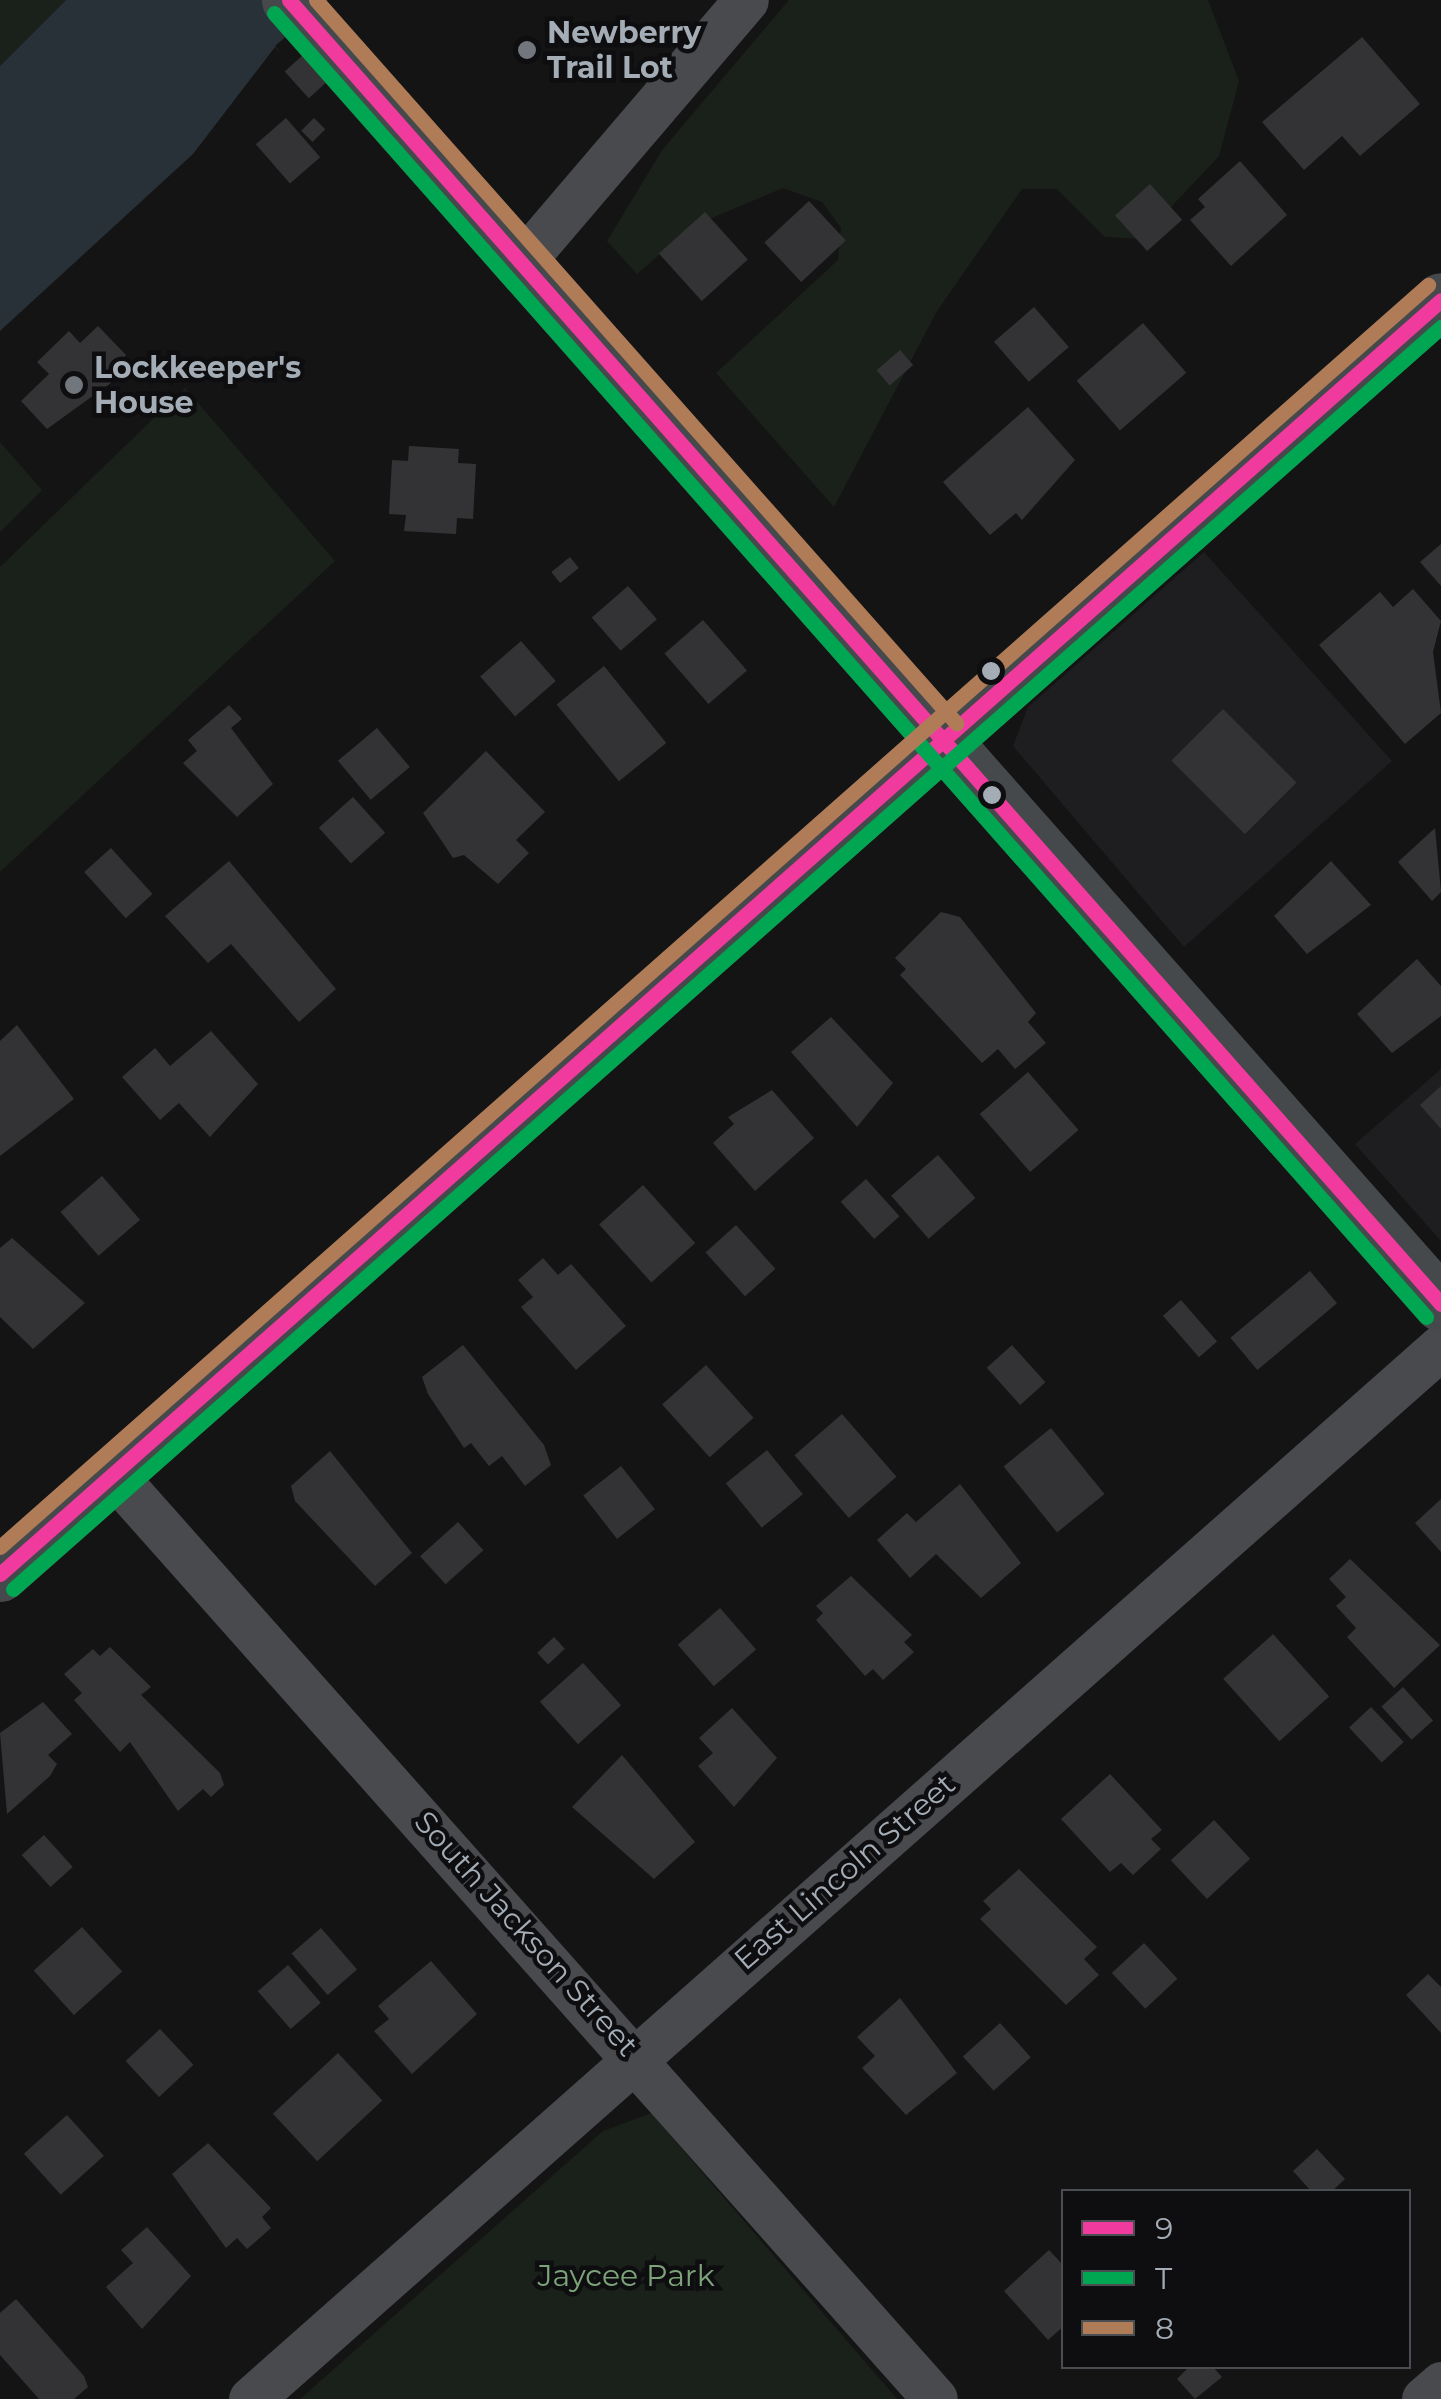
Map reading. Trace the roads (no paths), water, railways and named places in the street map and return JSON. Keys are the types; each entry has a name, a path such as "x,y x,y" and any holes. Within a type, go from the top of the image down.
{"street":[{"path":"523,261 746,0"},
{"path":"302,14 1441,1304"},
{"path":"0,1574 942,736 1441,300"},
{"name":"East Lincoln Street","path":"250,2399 1441,1347"},
{"name":"South Jackson Street","path":"112,1474 636,2057 934,2399"},
{"path":"1424,2399 1441,2384"}],"place":[{"name":"Newberry Trail Lot","path":"527,50"},
{"name":"Lockkeeper's House","path":"74,385"}],"park label":[{"name":"Jaycee Park","path":"626,2276"}]}
